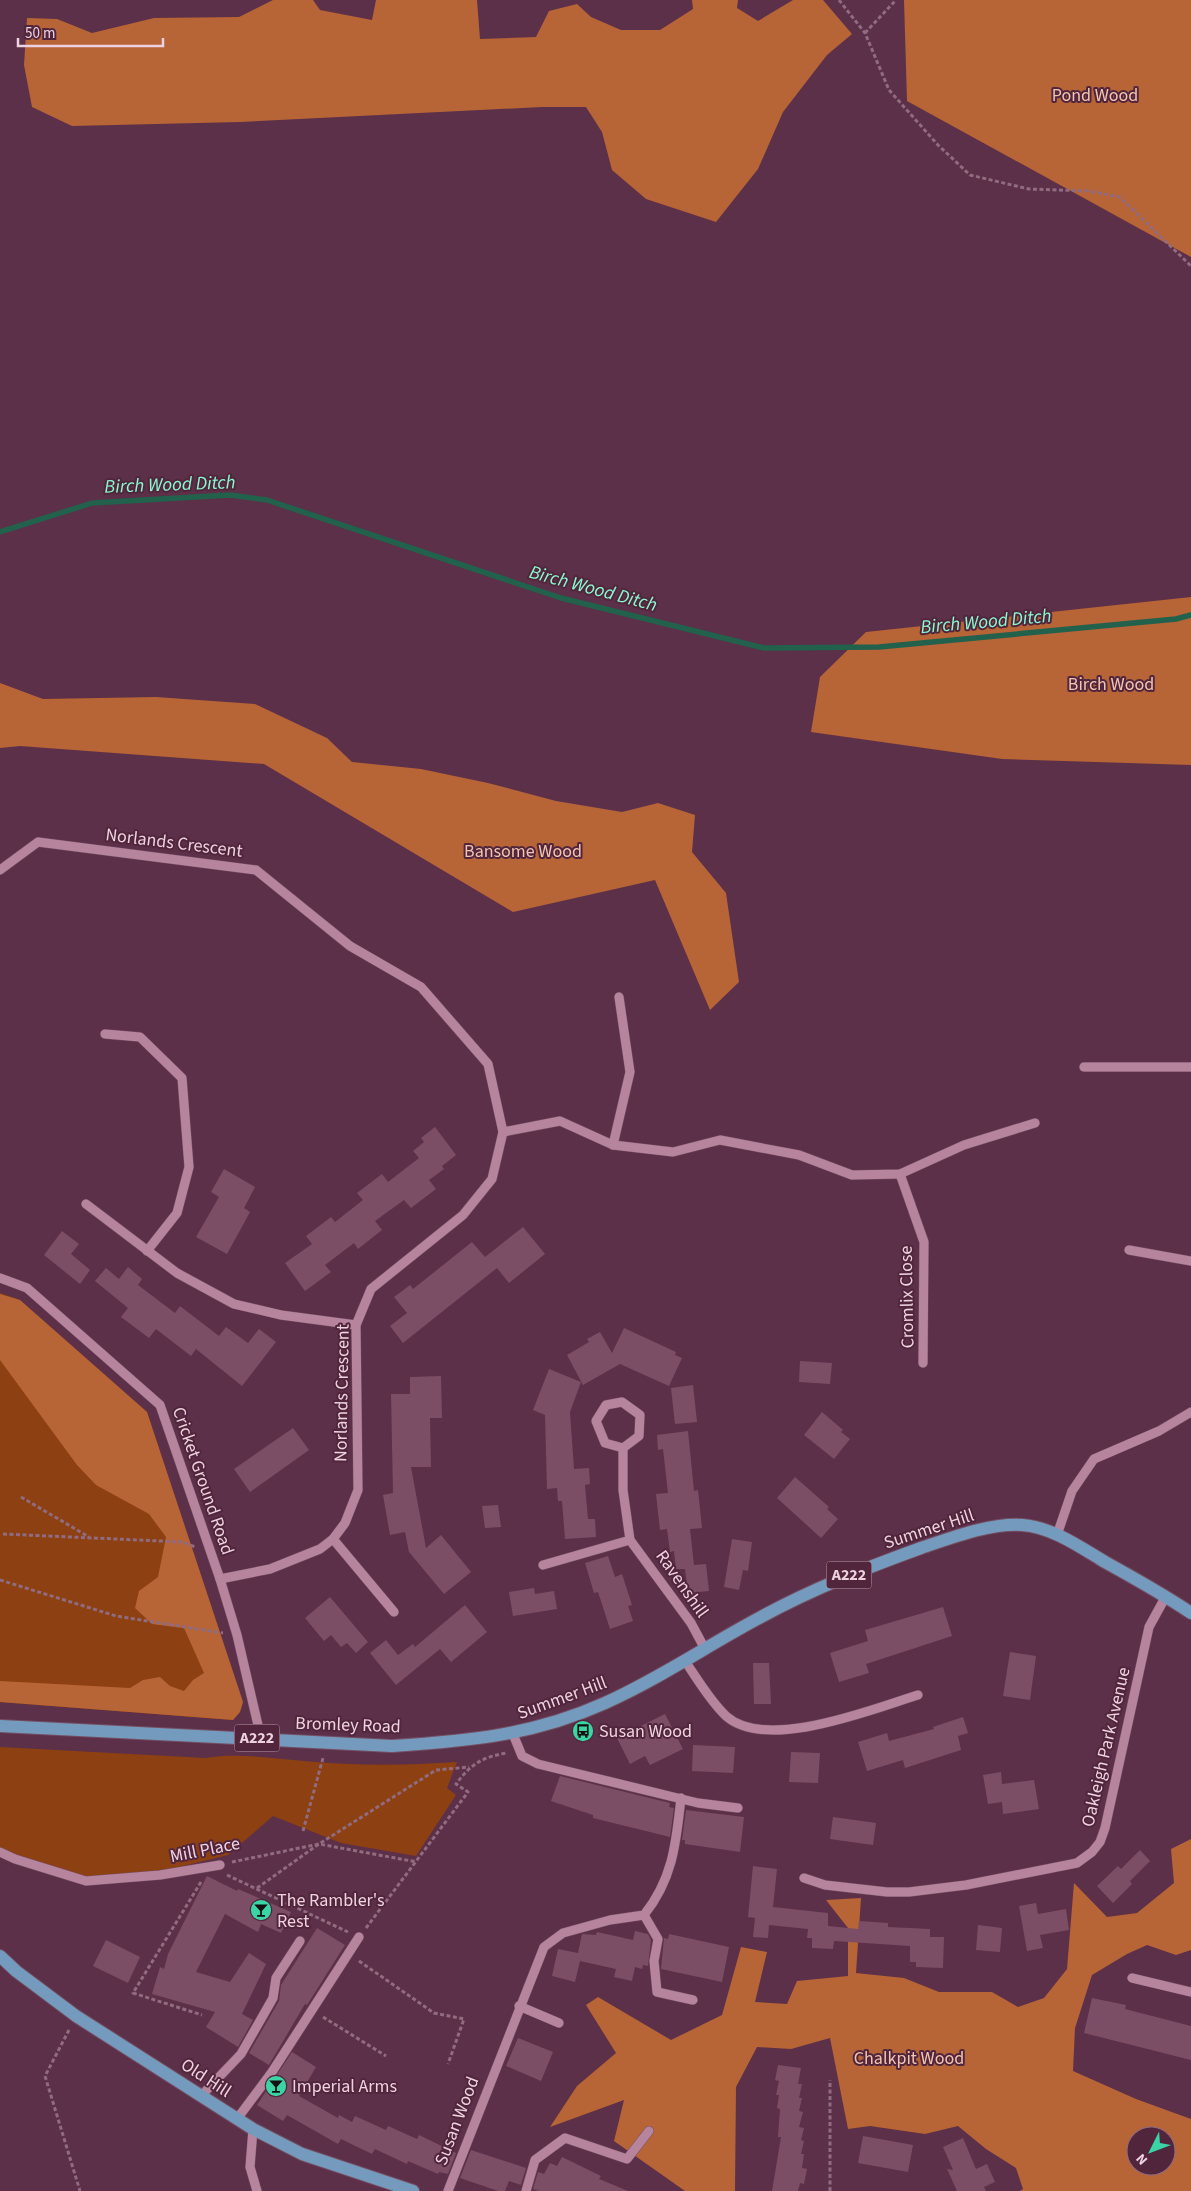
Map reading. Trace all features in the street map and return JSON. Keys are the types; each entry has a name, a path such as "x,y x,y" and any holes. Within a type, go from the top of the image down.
{"main road":[{"name":"Summer Hill","path":"514,1734 562,1720 604,1704 685,1661 764,1615 859,1570 969,1531 1022,1525 1057,1534 1166,1596 1191,1613"},
{"name":"Bromley Road","path":"0,1726 392,1746 448,1743 514,1734"},
{"name":"Old Hill","path":"0,1956 16,1971 76,2016 253,2129 302,2154 413,2191"}],"street":[{"name":"Norlands Crescent","path":"0,870 38,842 256,870 350,946 421,987 488,1064 504,1132 492,1179 463,1215 371,1289 356,1325 358,1490 345,1522 333,1539 320,1549 270,1568 220,1580"},
{"path":"613,1145 630,1072 619,997"},
{"path":"105,1034 140,1036 182,1078 189,1167 177,1213 147,1251"},
{"path":"1084,1066 1191,1067"},
{"path":"504,1132 560,1121 613,1145 673,1152 720,1140 799,1155 852,1175 900,1174 964,1145 1035,1123"},
{"name":"Cromlix Close","path":"900,1174 924,1242 923,1363"},
{"path":"86,1204 177,1273 234,1304 281,1316 356,1325"},
{"path":"1129,1250 1191,1261"},
{"name":"Cricket Ground Road","path":"0,1278 27,1288 160,1404 212,1554 237,1635 261,1738"},
{"path":"622,1402 640,1415 639,1436 623,1448 605,1443 596,1420 606,1405 622,1402"},
{"path":"1057,1534 1072,1490 1094,1459 1159,1431 1191,1412"},
{"name":"Ravenshill","path":"623,1448 623,1490 630,1540 691,1623 705,1649"},
{"path":"333,1539 394,1612"},
{"path":"543,1564 630,1540"},
{"name":"Oakleigh Park Avenue","path":"804,1878 836,1887 909,1892 966,1885 1066,1867 1084,1859 1100,1842 1105,1828 1150,1627 1166,1596"},
{"path":"685,1661 727,1717 741,1726 758,1729 814,1728 918,1696"},
{"path":"514,1734 522,1756 538,1764 681,1798 738,1808"},
{"path":"681,1798 675,1852 658,1897 644,1915 658,1939 654,1961 657,1992 693,2000"},
{"name":"Mill Place","path":"0,1852 15,1859 86,1881 160,1875 220,1865"},
{"name":"Susan Wood","path":"448,2191 519,2006 544,1947 563,1932 610,1920 644,1915"},
{"path":"237,2119 272,2072 359,1937"},
{"path":"201,2096 241,2054 272,1998 276,1978 300,1940"},
{"path":"1132,1978 1191,1992"},
{"path":"519,2006 559,2023"},
{"path":"253,2129 250,2167 257,2191"},
{"path":"526,2191 535,2160 565,2138 627,2159 648,2131"}],"path":[{"path":"839,0 865,33 889,90 938,144 970,175 1029,189 1089,191 1120,197 1191,266"},
{"path":"865,33 896,0"},
{"path":"21,1497 90,1537"},
{"path":"3,1534 183,1542 212,1554"},
{"path":"0,1580 116,1616 237,1635"},
{"path":"303,1831 327,1743"},
{"path":"257,1889 319,1844 436,1770 469,1767 496,1755 520,1751"},
{"path":"226,1874 359,1937 418,1862 468,1792 456,1784 469,1767"},
{"name":"Mill Place","path":"220,1865 319,1844 418,1862"},
{"name":"Mill Place","path":"202,2015 133,1993 205,1876"},
{"path":"362,1964 434,2013 464,2019 448,2064"},
{"path":"312,2010 386,2056"},
{"path":"76,2016 45,2076 80,2191"},
{"path":"830,2080 830,2191"}],"shaded area":[{"path":"0,1293 20,1300 147,1412 243,1702 240,1712 233,1720 0,1702"},
{"path":"0,1747 206,1758 247,1756 351,1764 457,1762 447,1788 456,1795 416,1856 341,1843 273,1816 228,1855 159,1872 86,1877 18,1856 0,1847"}],"green space":[{"path":"273,0 313,0 320,10 372,20 376,0 477,0 480,39 536,37 549,11 577,4 591,17 621,30 660,30 693,9 692,0 738,0 737,8 758,21 793,0 823,0 852,34 827,55 783,112 758,169 716,222 646,199 612,170 602,132 586,107 542,107 240,122 72,126 32,107 24,65 27,18 57,19 92,33 154,18 239,17"},
{"name":"Pond Wood","path":"904,0 1191,0 1191,257 907,101"},
{"name":"Birch Wood","path":"1191,597 1191,765 1002,759 811,732 820,677 866,632"},
{"name":"Bansome Wood","path":"0,683 43,699 156,697 255,704 327,738 352,762 421,769 488,783 556,801 622,812 658,803 695,815 692,852 726,893 739,982 710,1010 655,880 513,912 264,764 20,746 0,748"},
{"path":"0,1294 20,1300 147,1412 243,1702 240,1712 233,1720 0,1702 0,1681 130,1688 143,1680 160,1677 170,1686 184,1691 193,1680 204,1673 184,1628 152,1624 135,1608 139,1591 158,1577 166,1537 149,1514 96,1485 77,1465 0,1360"},
{"name":"Chalkpit Wood","path":"1191,1839 1191,1950 1176,1955 1147,1945 1127,1954 1092,1975 1075,2028 1073,2071 1136,2099 1191,2119 1191,2191 1020,2191 1023,2189 1016,2168 986,2149 958,2126 925,2134 870,2126 848,2129 830,2038 791,2049 757,2047 736,2087 735,2191 685,2191 614,2141 624,2100 550,2127 577,2086 616,2053 586,2005 598,1997 671,2040 722,2015 741,1947 767,1952 755,2002 787,2004 797,1981 848,1976 848,1928 826,1900 861,1898 856,1973 904,1978 939,1992 992,1992 1018,2007 1044,1998 1067,1969 1074,1883 1107,1917 1137,1913 1174,1883 1171,1849"}],"building":[{"path":"435,1127 456,1155 442,1166 444,1169 429,1180 436,1189 411,1208 404,1200 375,1221 382,1230 358,1249 354,1243 325,1265 331,1272 305,1291 285,1263 312,1244 306,1236 331,1217 335,1222 363,1200 357,1193 382,1174 388,1182 419,1158 413,1151 424,1142 421,1138"},
{"path":"224,1169 255,1187 244,1208 250,1212 227,1254 196,1237 219,1197 211,1192"},
{"path":"523,1227 545,1254 509,1283 497,1268 403,1343 390,1326 407,1313 394,1297 410,1285 413,1289 472,1242 485,1257"},
{"path":"62,1231 79,1244 71,1254 90,1270 80,1284 44,1255"},
{"path":"128,1267 142,1279 138,1285 175,1313 180,1306 219,1336 226,1327 248,1343 259,1329 276,1342 242,1386 196,1349 191,1356 156,1329 149,1338 121,1317 128,1308 95,1281 106,1268 119,1279"},
{"path":"624,1328 676,1352 675,1355 682,1358 669,1386 620,1364 583,1385 567,1355 589,1342 587,1339 600,1332 612,1353"},
{"path":"800,1361 832,1363 830,1384 799,1382"},
{"path":"549,1369 581,1382 570,1412 574,1469 589,1468 590,1484 585,1485 588,1519 595,1519 596,1537 565,1539 562,1501 558,1501 557,1488 547,1489 545,1415 533,1410"},
{"path":"441,1376 442,1418 430,1418 431,1467 411,1467 426,1548 441,1535 471,1572 444,1594 409,1552 405,1532 390,1535 383,1495 393,1493 391,1394 410,1394 410,1377"},
{"path":"693,1385 697,1422 675,1424 671,1388"},
{"path":"822,1412 843,1430 841,1432 850,1439 834,1459 804,1435"},
{"path":"293,1428 309,1450 250,1492 234,1469"},
{"path":"688,1431 694,1491 698,1490 702,1528 690,1529 694,1565 706,1564 709,1591 688,1593 685,1569 676,1569 674,1551 670,1552 667,1529 660,1530 656,1494 668,1493 663,1449 658,1450 657,1435"},
{"path":"795,1477 829,1507 827,1509 838,1519 821,1538 777,1498"},
{"path":"498,1505 501,1527 485,1528 482,1506"},
{"path":"732,1539 752,1542 748,1571 743,1570 739,1590 724,1587"},
{"path":"608,1556 615,1577 622,1574 632,1605 628,1606 633,1621 610,1629 598,1592 594,1593 585,1563"},
{"path":"534,1588 535,1594 554,1591 557,1609 513,1616 509,1592"},
{"path":"330,1597 368,1642 356,1653 347,1643 341,1647 331,1635 324,1641 305,1618"},
{"path":"465,1605 487,1632 451,1662 440,1649 396,1685 370,1653 386,1640 398,1655 413,1644 415,1647"},
{"path":"943,1607 952,1636 866,1664 869,1673 839,1682 830,1653 868,1641 865,1630"},
{"path":"1010,1652 1036,1656 1030,1700 1003,1696"},
{"path":"753,1663 769,1663 771,1704 754,1704"},
{"path":"665,1714 683,1749 650,1765 645,1756 630,1764 617,1738"},
{"path":"963,1717 968,1733 958,1736 961,1750 905,1768 903,1760 867,1771 858,1742 887,1733 889,1741 934,1729 933,1727"},
{"path":"693,1745 735,1747 733,1773 692,1771"},
{"path":"791,1752 820,1753 818,1783 789,1782"},
{"path":"1001,1772 1002,1784 1034,1780 1039,1809 1003,1814 1002,1802 988,1804 983,1775"},
{"path":"560,1776 670,1803 669,1807 674,1808 670,1837 593,1818 593,1815 551,1801"},
{"path":"686,1810 744,1817 740,1852 685,1844 685,1840 682,1840"},
{"path":"833,1817 876,1823 873,1845 830,1839"},
{"path":"1140,1850 1150,1861 1130,1881 1132,1884 1113,1903 1097,1886 1118,1866 1121,1869"},
{"path":"753,1866 777,1869 773,1907 828,1913 828,1926 858,1929 859,1921 888,1923 888,1927 930,1929 930,1937 944,1937 943,1968 916,1967 916,1962 910,1962 910,1946 834,1941 833,1949 812,1948 812,1938 807,1938 808,1929 769,1925 768,1938 753,1937 755,1918 748,1917"},
{"path":"207,1876 237,1891 238,1889 291,1912 281,1933 261,1924 258,1932 225,1914 196,1972 230,1982 249,1953 266,1964 242,2014 253,2020 238,2047 206,2027 215,2012 152,1994 160,1967 164,1969 168,1954"},
{"path":"1036,1903 1038,1914 1066,1909 1069,1930 1040,1935 1043,1948 1027,1951 1019,1906"},
{"path":"978,1925 1002,1928 1000,1952 976,1950"},
{"path":"317,1928 345,1945 307,2005 305,2004 269,2065 249,2053 279,2001 281,1985"},
{"path":"635,1931 648,1934 651,1940 648,1966 643,1965 642,1969 635,1967 632,1981 614,1977 616,1969 580,1961 575,1982 552,1976 558,1949 578,1953 582,1934 596,1935 597,1932 633,1940"},
{"path":"669,1934 729,1947 722,1982 661,1969 664,1938 668,1939"},
{"path":"106,1940 140,1957 128,1983 93,1966"},
{"path":"1092,1998 1126,2005 1125,2009 1191,2026 1191,2060 1084,2033"},
{"path":"518,2038 553,2052 541,2081 506,2066"},
{"path":"292,2052 316,2067 299,2096 338,2118 339,2115 352,2122 355,2116 386,2130 388,2126 417,2139 419,2135 456,2153 448,2174 439,2172 438,2174 408,2161 407,2164 375,2149 372,2154 341,2139 338,2144 287,2115 283,2121 257,2105"},
{"path":"778,2065 801,2068 798,2084 802,2084 799,2098 802,2098 799,2111 803,2112 799,2127 804,2128 801,2140 804,2141 801,2154 804,2154 802,2168 807,2169 804,2184 800,2183 798,2191 772,2191 781,2137 778,2137 780,2109 777,2108 779,2095 776,2095 779,2081 775,2080"},
{"path":"863,2136 913,2145 908,2172 858,2163"},
{"path":"963,2138 976,2169 987,2164 995,2182 984,2187 986,2191 957,2191 947,2169 953,2170 943,2147"},
{"path":"471,2150 526,2168 521,2185 509,2181 505,2191 498,2191 460,2178"},
{"path":"562,2157 601,2176 599,2179 628,2191 539,2191 533,2189 538,2172 544,2174 550,2163 557,2166"}],"waterway":[{"name":"Birch Wood Ditch","path":"0,532 92,503 230,495 267,500 561,598 764,648 879,647 1176,619 1191,615"}],"place":[{"name":"Susan Wood","path":"583,1731"},
{"name":"The Rambler's Rest","path":"261,1910"},
{"name":"Imperial Arms","path":"276,2086"}]}
